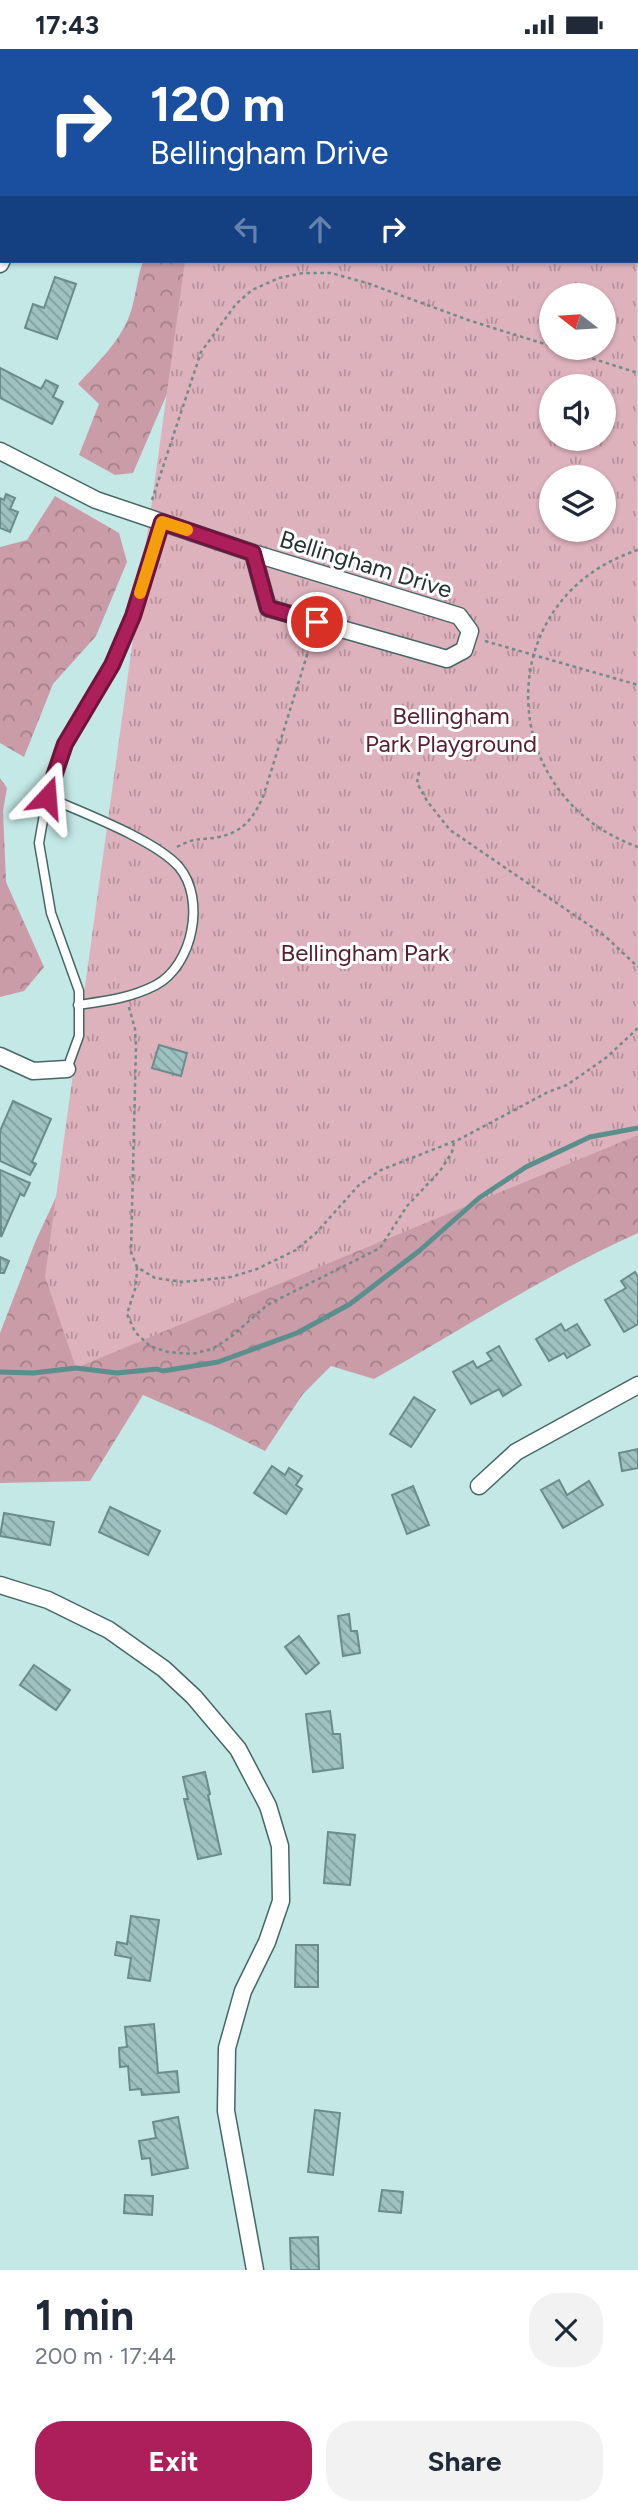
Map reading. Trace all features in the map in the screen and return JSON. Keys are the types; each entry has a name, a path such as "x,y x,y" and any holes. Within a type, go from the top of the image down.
{"street":[{"name":"Bellingham Drive","path":"0,451 96,500 253,553 460,617 470,631 464,650 447,659 268,608 253,553"},
{"path":"0,1056 33,1072 67,1069"},
{"path":"479,1486 516,1452 638,1385"},
{"path":"0,1585 48,1600 109,1630 164,1669 194,1697 238,1749 268,1806 281,1846 281,1901 267,1942 243,1991 227,2060 226,2111 255,2270"}],"lane":[{"path":"67,1069 79,1036 79,991 51,913 39,843 47,797 65,744 112,665 133,616 154,519"},
{"path":"47,797 165,854 180,867 187,879 194,906 192,934 180,962 159,984 127,998 78,1005"}],"path":[{"path":"154,519 201,352 236,304 252,289 279,278 303,273 331,273 539,342"},
{"path":"600,361 638,373"},
{"path":"638,550 598,568 576,585 558,606 543,630 533,656 528,683 528,711 533,738 542,764 556,788 573,809 595,827 638,847"},
{"path":"165,854 192,839 219,837 242,828 254,816 264,795 317,622"},
{"path":"468,636 638,685"},
{"path":"419,772 416,783 450,830 605,936 638,967"},
{"path":"127,998 135,1029 136,1046 130,1235 131,1252 137,1267 136,1286 127,1314 135,1332 150,1346 168,1352 192,1354 212,1349 231,1337 267,1305 380,1248 407,1206 440,1171 452,1152 454,1142"},
{"path":"137,1267 155,1278 183,1282 231,1277 257,1269 296,1250 316,1233 359,1185 381,1170 454,1142 548,1092 567,1086 607,1057 638,1028"}],"green space":[{"path":"142,263 256,263 191,338 133,473 115,475 79,455 99,404 78,384 107,352 126,324"},
{"name":"Bellingham Park","path":"185,263 637,263 638,1135 76,1368 45,1277"},
{"path":"55,496 119,533 127,562 96,636 53,684 24,757 0,743 0,547 27,540"},
{"path":"0,778 7,788 3,811 6,882 44,967 24,991 0,997"},
{"path":"638,1045 638,1233 537,1284 374,1379 331,1366 303,1394 265,1451 143,1395 90,1481 0,1483 0,1333 36,1240 91,1122"}],"building":[{"path":"55,277 76,284 57,339 25,328 33,304 44,308"},
{"path":"0,368 41,389 46,380 58,386 53,397 63,402 52,424 0,398"},
{"path":"6,494 15,498 10,509 18,512 10,532 0,528 0,498 4,500"},
{"path":"159,1045 187,1053 181,1076 152,1068"},
{"path":"13,1101 51,1119 32,1162 36,1164 30,1175 0,1161 0,1131"},
{"path":"0,1170 30,1183 24,1196 20,1194 1,1237"},
{"path":"0,1257 9,1261 4,1273 0,1273"},
{"path":"635,1272 638,1277 638,1324 624,1332 605,1300 626,1288 621,1281"},
{"path":"561,1324 565,1331 577,1324 590,1345 567,1358 564,1353 549,1361 536,1339"},
{"path":"499,1346 521,1385 503,1396 499,1389 471,1404 453,1372 473,1361 477,1368 492,1360 487,1353"},
{"path":"414,1397 435,1410 411,1447 390,1434"},
{"path":"638,1449 638,1468 622,1471 619,1453"},
{"path":"272,1466 285,1475 289,1468 302,1476 296,1485 302,1489 286,1514 254,1493"},
{"path":"559,1480 567,1495 589,1481 603,1505 563,1528 541,1490"},
{"path":"413,1486 429,1525 407,1534 392,1495"},
{"path":"110,1507 160,1531 148,1555 99,1532"},
{"path":"4,1513 54,1522 50,1545 0,1536"},
{"path":"349,1614 351,1631 357,1631 360,1653 343,1656 338,1616"},
{"path":"299,1636 319,1663 306,1674 285,1647"},
{"path":"34,1665 70,1690 56,1710 20,1685"},
{"path":"330,1711 333,1734 340,1734 343,1768 313,1772 306,1714"},
{"path":"205,1772 221,1854 198,1859 184,1799 188,1799 183,1777"},
{"path":"328,1832 355,1835 350,1885 324,1883"},
{"path":"131,1916 159,1920 150,1981 128,1978 131,1958 115,1955 117,1942 127,1944"},
{"path":"296,1945 318,1945 318,1987 295,1987"},
{"path":"154,2024 158,2073 177,2071 179,2092 142,2095 141,2089 130,2090 128,2066 120,2067 119,2048 127,2047 125,2027"},
{"path":"315,2110 340,2113 333,2175 308,2172"},
{"path":"178,2117 188,2168 152,2175 150,2158 142,2159 139,2141 156,2138 153,2122"},
{"path":"382,2190 403,2192 401,2213 379,2211"},
{"path":"125,2195 153,2196 152,2215 124,2213"},
{"path":"318,2237 319,2270 291,2270 290,2238"}],"waterway":[{"path":"0,1372 33,1373 76,1368 117,1373 157,1369 163,1371 218,1362 297,1333 350,1304 419,1251 479,1198 526,1167 590,1137 638,1128"}],"slow traffic":[{"path":"140,593 162,522 187,530"}],"route":[{"path":"47,797 65,744 112,665 133,616 162,522 253,553 268,608 317,622"}],"park label":[{"name":"Bellingham Park Playground","path":"451,729"}]}
